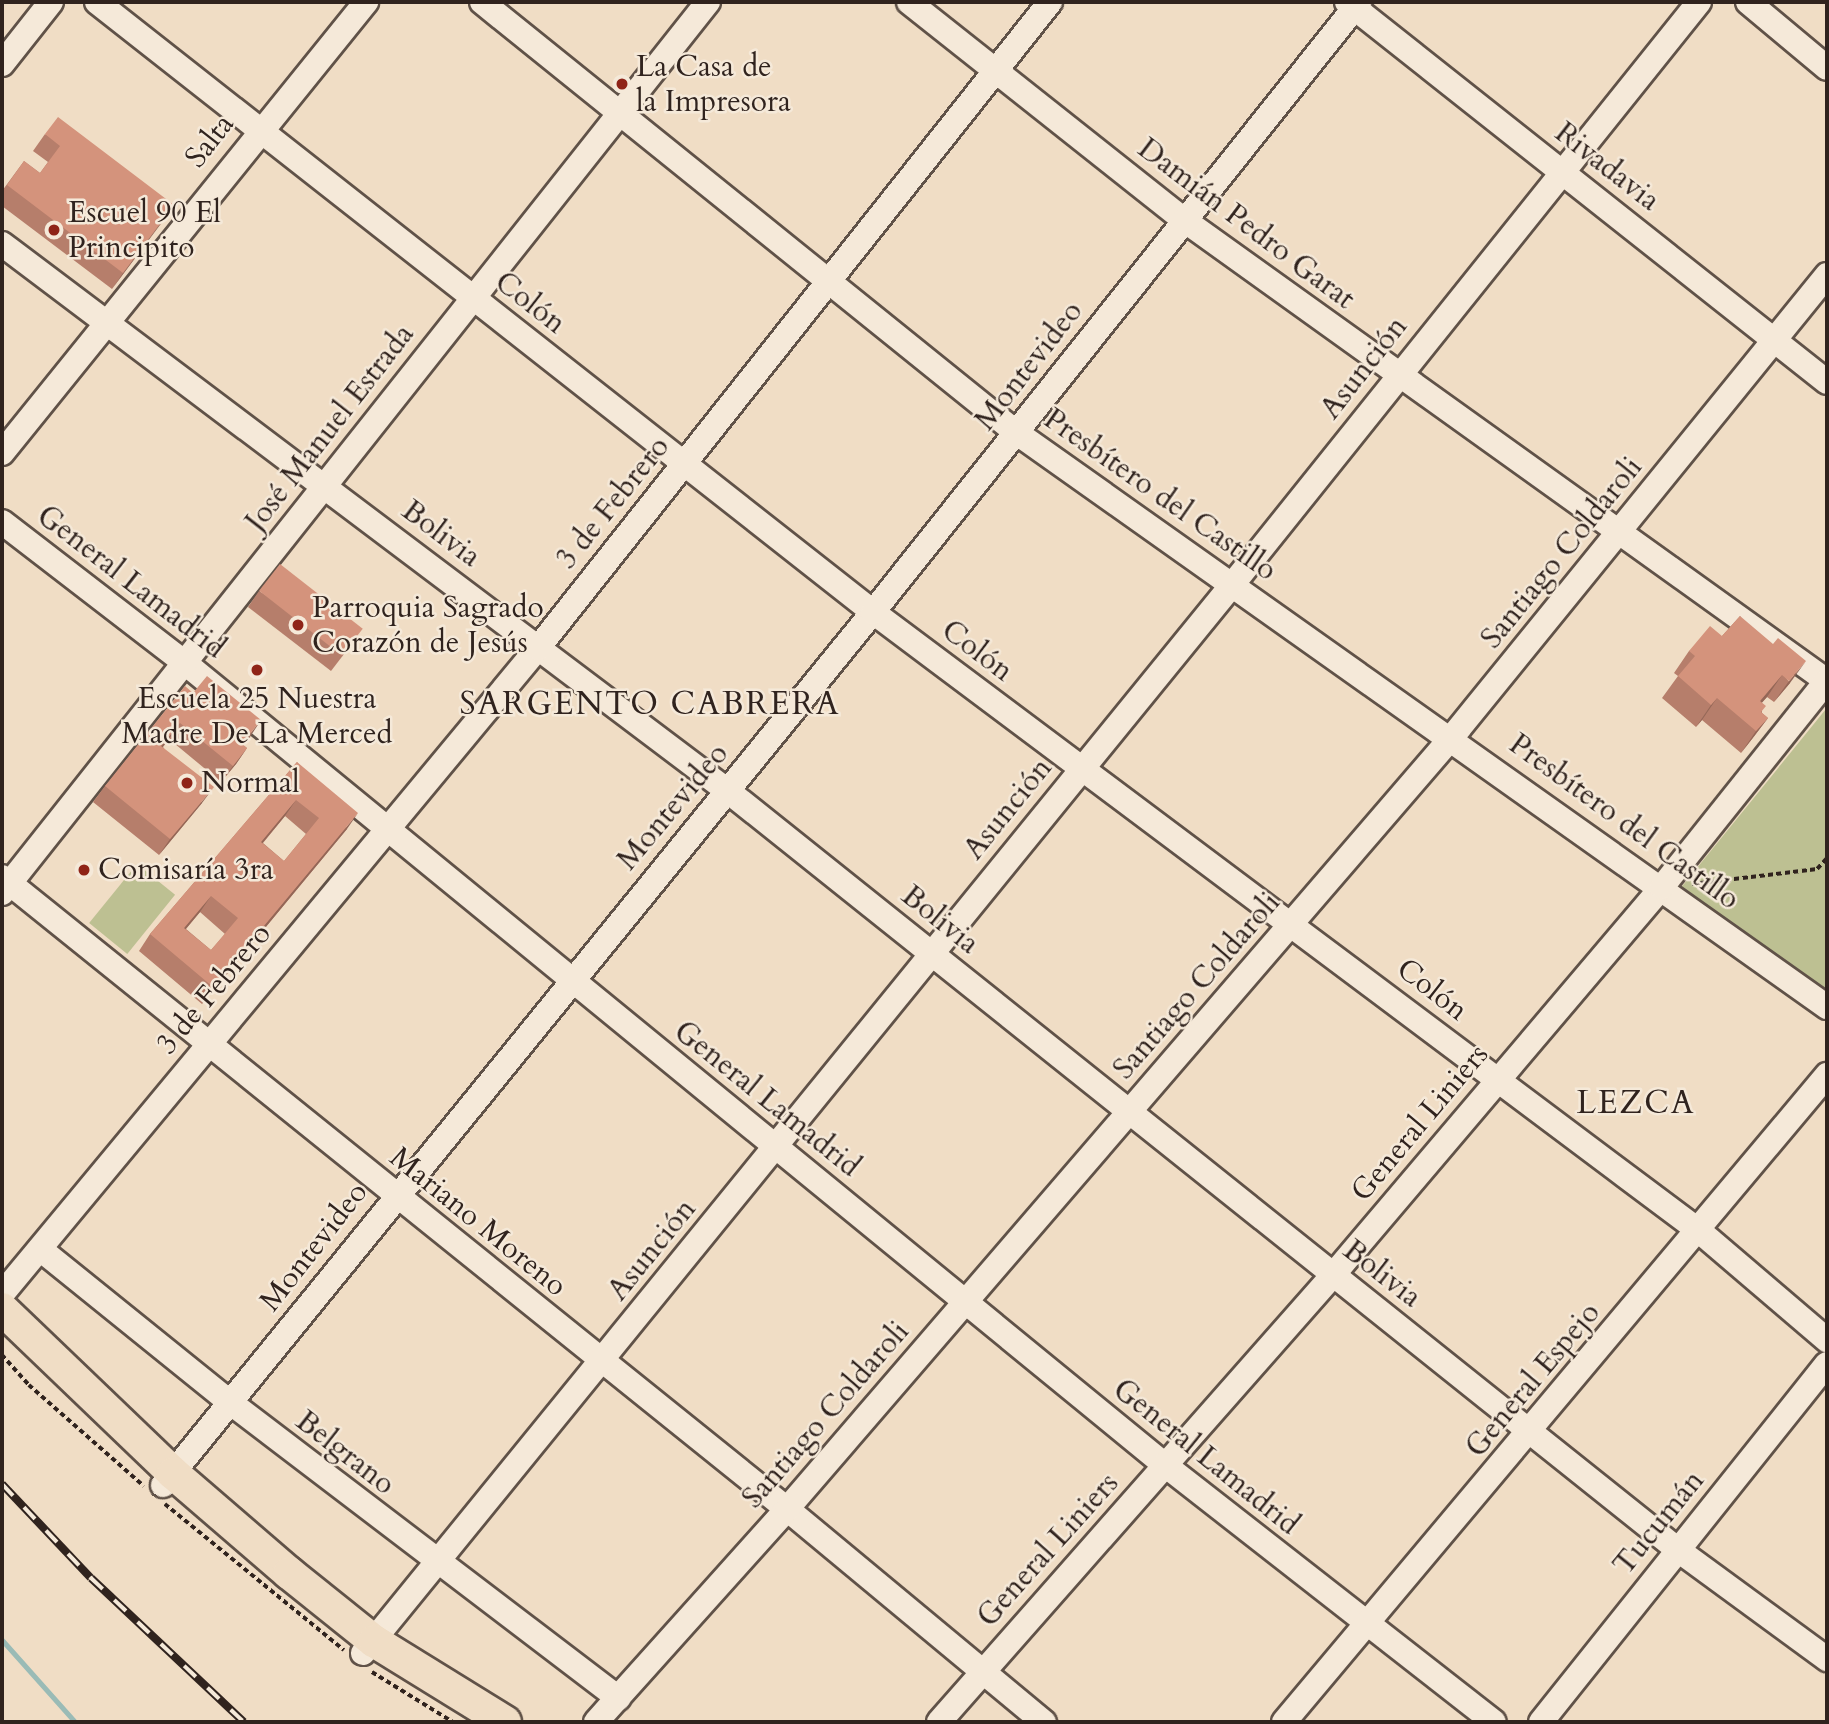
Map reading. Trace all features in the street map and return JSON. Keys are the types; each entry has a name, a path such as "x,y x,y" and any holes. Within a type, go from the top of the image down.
{"main road":[{"path":"2,1309 273,1583 478,1722"},
{"path":"2,1333 168,1479"},
{"path":"368,1647 505,1722"}],"street":[{"path":"2,64 51,2"},
{"name":"Colón","path":"97,2 873,612 1080,769 1293,922 1496,1080 1699,1230 1827,1340"},
{"name":"Salta","path":"2,453 259,130 366,2"},
{"name":"Presbítero del Castillo","path":"482,2 829,285 1017,433 1452,737 1827,1007"},
{"name":"José Manuel Estrada","path":"4,884 185,663 708,2"},
{"name":"Damián Pedro Garat","path":"909,2 1185,220 1827,681"},
{"name":"3 de Febrero","path":"2,1294 538,648 829,285 1050,2"},
{"name":"Asunción","path":"368,1647 1232,585 1699,2"},
{"path":"1748,2 1827,68"},
{"name":"Rivadavia","path":"1354,4 1827,382"},
{"name":"Montevideo","path":"168,1479 1017,433 1354,4"},
{"name":"Bolivia","path":"2,244 728,791 1678,1550 1827,1659"},
{"name":"Santiago Coldaroli","path":"596,1722 787,1508 1452,737 1621,533 1827,275"},
{"name":"General Lamadrid","path":"2,522 185,663 1165,1465 1494,1722"},
{"name":"General Liniers","path":"939,1722 1333,1275 1662,887 1827,681"},
{"name":"Mariano Moreno","path":"4,884 787,1508 1044,1722"},
{"name":"General Espejo","path":"1284,1722 1532,1431 1827,1075"},
{"name":"Belgrano","path":"40,1249 230,1403 438,1564 618,1698"},
{"name":"Tucumán","path":"1541,1722 1827,1364"}],"path":[{"path":"1662,887 1817,869 1827,858"}],"green space":[{"path":"1827,710 1827,1011 1679,890"},
{"path":"137,864 175,895 127,954 89,923"}],"building":[{"path":"58,117 174,205 123,273 7,185 24,161 40,173 60,146 45,134"},
{"path":"280,564 363,629 342,655 259,591"},
{"path":"1740,616 1773,644 1778,638 1806,661 1789,681 1782,675 1760,701 1766,706 1761,712 1768,718 1756,731 1717,698 1711,705 1678,676 1695,656 1689,651 1710,626 1722,636"},
{"path":"207,676 261,720 242,744 247,748 233,766 180,723 161,746 214,787 170,839 105,786 185,686 193,693"},
{"path":"297,762 358,813 213,987 150,934","holes":["296,800 319,818 284,861 261,842","211,896 238,918 211,950 184,928"]}],"waterway":[{"path":"2,1640 75,1722"}],"railway":[{"path":"2,1484 91,1578 244,1722"}],"place":[{"name":"La Casa de la Impresora","path":"622,84"},
{"name":"Escuel 90 El Principito","path":"54,230"},
{"name":"Parroquia Sagrado Corazón de Jesús","path":"298,625"},
{"name":"Escuela 25 Nuestra Madre De La Merced","path":"257,670"},
{"name":"Normal","path":"187,783"},
{"name":"Comisaría 3ra","path":"84,870"}],"district":[{"name":"SARGENTO CABRERA","path":"650,704"},
{"name":"LEZCA","path":"1636,1103"}]}
